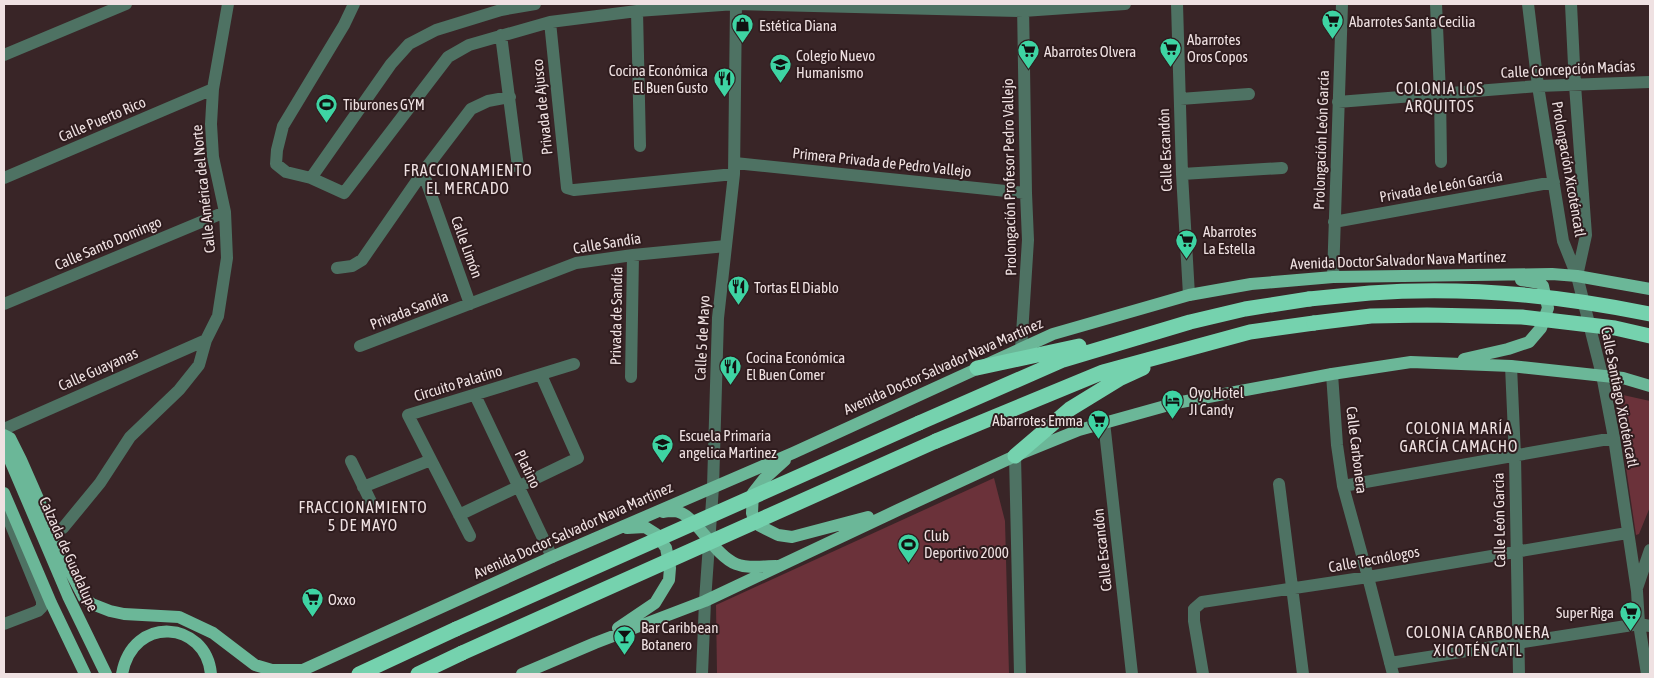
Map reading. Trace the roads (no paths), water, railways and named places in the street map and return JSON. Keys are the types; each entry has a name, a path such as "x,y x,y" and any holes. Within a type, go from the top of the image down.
{"highway":[{"path":"976,368 1245,309 1371,293 1481,292 1576,301 1650,314"},
{"path":"418,674 936,441 1103,372 1187,348 1250,332 1371,316 1522,317 1615,328 1650,336"},
{"path":"359,674 456,629 1063,360 1190,322"},
{"path":"1015,456 1078,404 1119,379 1187,348"},
{"path":"345,674 404,654"}],"main road":[{"name":"Avenida Doctor Salvador Nava Martínez","path":"298,672 552,557 793,453 1053,334 1189,295 1251,284 1333,277 1489,274 1577,276 1650,289"},
{"path":"1447,363 1508,349 1529,342 1541,328 1548,308 1544,286 1540,283 1501,278 1489,274"},
{"path":"1650,329 1648,334 1650,344"},
{"path":"522,674 595,643 705,601 1015,456 1079,430 1176,403 1332,374 1411,362 1510,366 1623,378 1650,386"},
{"path":"4,435 10,438 21,460 69,569 84,598 92,604 124,614 179,617 213,633 255,665 272,670 298,672"},
{"name":"Calzada de Guadalupe","path":"4,446 68,596 106,674"},
{"path":"793,453 764,479 753,493 754,519 766,530 778,535 792,537 898,510"},
{"path":"4,493 85,674"},
{"path":"655,512 676,511 684,514 691,519 720,553 736,564 744,566 781,566"},
{"path":"595,643 655,603 669,580 670,568 666,548 656,534 646,527 621,528 604,535"},
{"path":"122,674 127,655 136,643 147,636 160,632 171,632 190,638 198,645 210,663 211,674"}],"street":[{"path":"4,55 126,4"},
{"name":"Calle América del Norte","path":"63,528 100,483 130,437 179,390 199,365 206,340 218,316 227,258 224,212 213,156 211,124 213,89 228,4"},
{"path":"354,4 344,25 283,126 277,150 276,164 286,172 311,178 344,193 448,57 469,45 550,22 704,5 1023,7 1125,4"},
{"path":"311,178 391,64 409,44 436,30 500,7 535,4"},
{"name":"Calle 5 de Mayo","path":"702,674 708,540 713,488 718,318 734,169 736,4"},
{"name":"Calle Escandón","path":"1177,4 1182,174 1189,295"},
{"name":"Prolongación León García","path":"1333,277 1342,4"},
{"path":"1436,4 1441,162"},
{"name":"Prolongación Xicoténcatl","path":"1528,4 1538,86 1563,241 1577,276"},
{"name":"Prolongación Xicoténcatl","path":"1571,4 1586,235 1577,276"},
{"name":"Prolongación Profesor Pedro Vallejo","path":"1021,350 1028,240 1023,7"},
{"path":"637,11 640,146"},
{"name":"Privada de Ajusco","path":"550,22 567,188"},
{"path":"501,35 518,166"},
{"name":"Calle Concepción Macías","path":"1338,102 1538,86 1650,82"},
{"name":"Calle Puerto Rico","path":"4,178 213,89"},
{"path":"1180,99 1249,94"},
{"path":"337,268 352,266 362,260 423,172 471,109 488,101 510,97"},
{"path":"1182,174 1282,168"},
{"name":"Primera Privada de Pedro Vallejo","path":"567,188 574,190 734,169 1026,193"},
{"name":"Calle Limón","path":"423,172 470,304"},
{"name":"Privada de León García","path":"1334,222 1554,182"},
{"name":"Calle Santo Domingo","path":"4,304 224,212"},
{"name":"Calle Sandía","path":"470,304 576,263 633,255 726,246"},
{"name":"Privada de Sandía","path":"631,377 633,255"},
{"name":"Calle Santiago Xicoténcatl","path":"1577,276 1602,376 1614,438 1627,533 1645,625 1647,674"},
{"name":"Privada Sandía","path":"360,346 470,304"},
{"name":"Calle Guayanas","path":"4,429 206,340"},
{"name":"Circuito Palatino","path":"470,536 408,415 574,364"},
{"name":"Calle León García","path":"1510,366 1519,674"},
{"name":"Calle Carbonera","path":"1332,374 1337,445 1343,486 1391,669"},
{"path":"460,515 578,458 541,375"},
{"name":"Platino","path":"475,395 552,557"},
{"name":"Calle Escandón","path":"1104,422 1132,674"},
{"path":"1343,486 1614,438"},
{"path":"1015,456 1020,674"},
{"path":"363,487 431,460"},
{"path":"351,461 371,502"},
{"path":"1279,484 1303,674"},
{"path":"4,508 42,601 42,607 38,611 4,624"},
{"name":"Calle Tecnólogos","path":"1203,674 1194,621 1194,609 1202,602 1627,533"},
{"path":"1637,591 1650,550"},
{"path":"1391,669 1518,643 1645,625"}],"place":[{"name":"Abarrotes Santa Cecilia","path":"1333,40"},
{"name":"Estética Diana","path":"743,44"},
{"name":"Abarrotes Oros Copos","path":"1171,67"},
{"name":"Abarrotes Olvera","path":"1028,70"},
{"name":"Colegio Nuevo Humanismo","path":"780,83"},
{"name":"Cocina Económica El Buen Gusto","path":"724,98"},
{"name":"Tiburones GYM","path":"327,123"},
{"name":"Abarrotes La Estella","path":"1187,259"},
{"name":"Tortas El Diablo","path":"738,306"},
{"name":"Cocina Económica El Buen Comer","path":"730,385"},
{"name":"Oyo Hotel JI Candy","path":"1173,420"},
{"name":"Abarrotes Emma","path":"1099,439"},
{"name":"Escuela Primaria angelica Martinez","path":"663,463"},
{"name":"Club Deportivo 2000","path":"908,563"},
{"name":"Oxxo","path":"312,618"},
{"name":"Super Riga","path":"1630,631"},
{"name":"Bar Caribbean Botanero","path":"625,655"}],"district":[{"name":"COLONIA LOS ARQUITOS","path":"1440,97"},
{"name":"FRACCIONAMIENTO EL MERCADO","path":"468,179"},
{"name":"COLONIA MARÍA GARCÍA CAMACHO","path":"1459,437"},
{"name":"FRACCIONAMIENTO 5 DE MAYO","path":"363,516"},
{"name":"COLONIA CARBONERA XICOTÉNCATL","path":"1478,641"}]}
